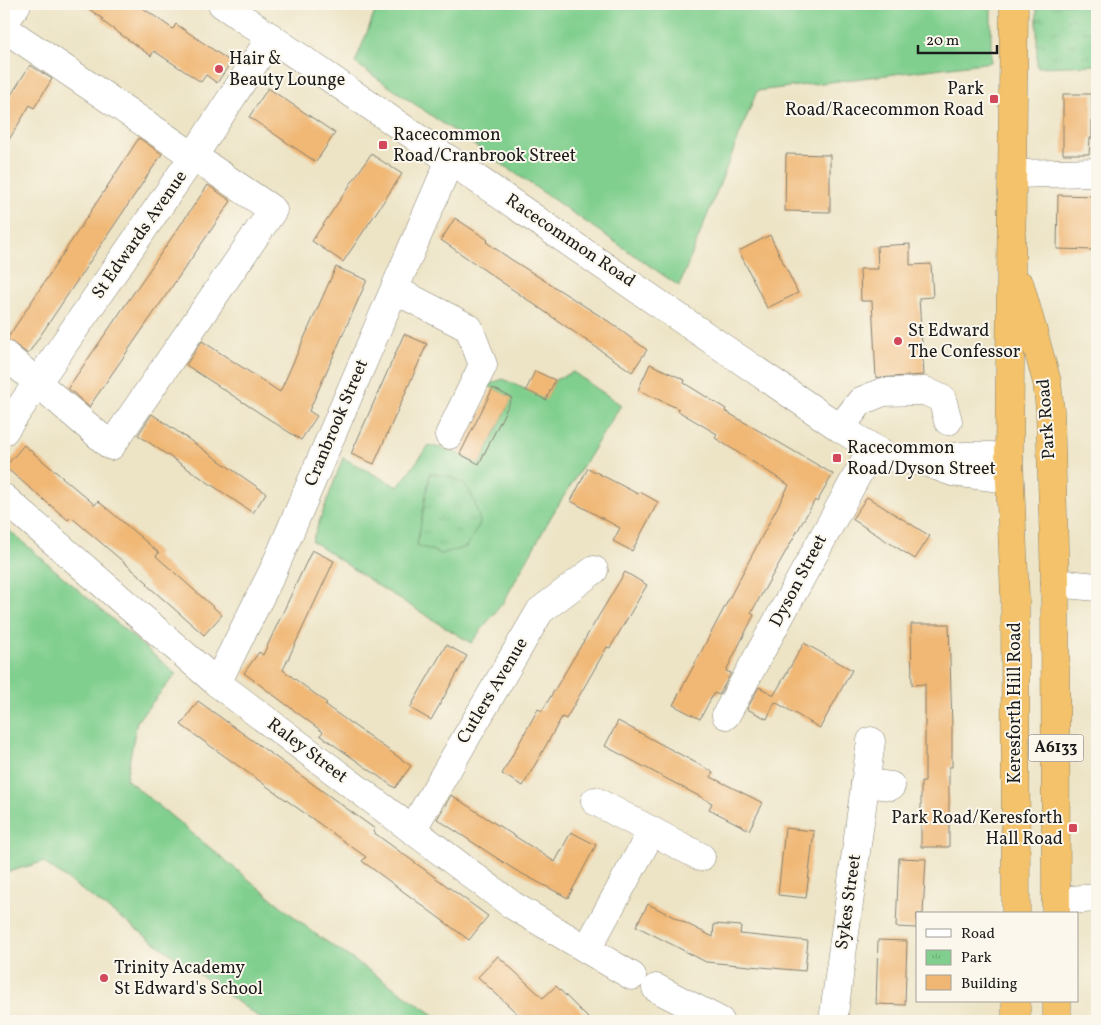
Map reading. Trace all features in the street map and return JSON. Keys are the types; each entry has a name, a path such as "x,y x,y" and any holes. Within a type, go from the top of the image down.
{"highway":[{"name":"Park Road","path":"1014,4 1009,469 1015,590"},
{"name":"Park Road","path":"1012,260 1047,382 1055,592"},
{"path":"1009,469 1050,469"},
{"path":"1015,590 1055,592"},
{"name":"Keresforth Hill Road","path":"1015,590 1016,912"},
{"name":"A6133","path":"1055,592 1056,907"},
{"path":"1016,1002 1016,1021"},
{"path":"1057,1002 1057,1021"}],"street":[{"path":"4,23 17,4"},
{"name":"Racecommon Road","path":"222,4 261,22 450,160 840,428 887,457 925,462 953,472 1009,469"},
{"name":"St Edwards Avenue","path":"4,431 193,157 261,22"},
{"path":"4,28 273,210 160,378 111,446 4,354"},
{"name":"Cranbrook Street","path":"217,683 273,571 450,160"},
{"path":"1013,174 1097,172"},
{"path":"395,290 469,328 483,365 449,435"},
{"path":"840,428 861,401 883,392 924,391 942,399 948,421"},
{"name":"Dyson Street","path":"726,715 872,448"},
{"name":"Raley Street","path":"4,498 217,683 512,905 632,976"},
{"name":"Cutlers Avenue","path":"412,830 540,612 594,570"},
{"path":"1055,592 1097,587"},
{"path":"1055,592 1097,602"},
{"name":"Sykes Street","path":"833,1021 878,784 871,741"},
{"path":"595,801 701,857"},
{"path":"587,949 652,831"},
{"path":"1056,907 1097,898"},
{"path":"656,988 720,1021"}],"green space":[{"path":"378,4 991,4 991,62 757,91 679,286 355,63"},
{"path":"1037,4 1097,4 1097,65 1037,67"},
{"path":"573,372 621,405 552,515 504,601 471,643 380,587 312,541 343,458 398,487 429,445 455,452 480,464 512,398 489,386 489,384 503,379 546,399 555,380"},
{"path":"430,473 453,478 466,486 471,493 480,523 466,547 441,554 417,545"},
{"path":"4,526 176,674 137,721 126,779 314,933 443,1021 264,1021 43,862 4,873"}],"building":[{"path":"82,4 137,4 173,29 176,24 231,62 217,83 206,75 201,82 154,51 151,56 102,21 103,19"},
{"path":"30,65 52,79 34,108 30,105 4,148 4,106"},
{"path":"268,88 335,133 316,162 249,117"},
{"path":"1063,94 1092,94 1092,138 1090,138 1089,154 1063,154"},
{"path":"139,138 162,154 28,354 7,339"},
{"path":"371,154 402,174 343,262 312,241"},
{"path":"786,154 830,155 830,212 785,211"},
{"path":"208,185 231,201 89,407 68,388"},
{"path":"1058,195 1097,196 1096,250 1057,249"},
{"path":"455,218 488,240 486,242 509,258 608,321 647,350 632,372 441,240"},
{"path":"770,235 798,293 767,308 739,251"},
{"name":"St Edward The Confessor","path":"910,244 910,265 931,264 933,297 919,298 924,375 876,378 872,301 861,301 860,269 878,269 877,246"},
{"path":"336,267 367,280 309,411 317,416 301,440 186,365 202,341 280,392"},
{"path":"404,334 427,344 374,464 351,454"},
{"path":"650,364 685,380 684,383 726,409 725,411 833,474 817,502 815,500 751,613 754,615 726,671 731,673 719,695 714,693 700,719 673,705 789,485 715,438 717,434 678,411 679,409 638,390"},
{"path":"535,371 555,380 546,400 526,390"},
{"path":"493,388 512,398 479,464 460,454"},
{"path":"152,414 266,493 253,513 138,435"},
{"path":"24,445 95,505 98,501 144,540 159,553 156,556 222,615 204,635 147,585 148,583 71,517 68,520 5,467"},
{"path":"588,468 638,494 640,492 658,502 632,551 613,541 620,528 571,501"},
{"path":"867,497 930,536 915,559 852,519"},
{"path":"312,550 334,561 283,670 327,703 325,705 411,766 395,788 320,735 323,732 244,673 259,652 263,655"},
{"path":"625,572 647,585 610,648 607,647 566,719 562,717 523,786 502,774 538,709 542,711"},
{"path":"911,624 949,624 952,767 949,767 949,847 921,847 921,782 925,782 925,684 912,685"},
{"path":"804,643 852,670 820,728 775,702 767,719 747,709 759,687 774,695"},
{"path":"446,645 467,656 431,720 410,708"},
{"path":"198,701 375,829 373,832 488,916 469,940 362,861 366,857 181,725"},
{"path":"618,721 713,772 711,777 763,803 749,830 709,809 712,803 605,746"},
{"path":"451,795 555,862 571,832 596,845 568,898 515,870 437,819"},
{"path":"785,828 814,831 806,898 778,895"},
{"path":"899,858 926,859 923,912 916,912 916,928 896,927"},
{"path":"648,904 713,937 714,924 741,926 740,934 808,941 805,971 706,962 636,926"},
{"path":"878,940 907,941 905,1005 876,1004"},
{"path":"498,956 543,998 556,986 591,1021 520,1021 523,1019 478,977"}],"place":[{"name":"Hair & Beauty Lounge","path":"219,69"},
{"name":"Park Road/Racecommon Road","path":"994,99"},
{"name":"Racecommon Road/Cranbrook Street","path":"383,145"},
{"name":"St Edward The Confessor","path":"898,341"},
{"name":"Racecommon Road/Dyson Street","path":"837,458"},
{"name":"Park Road/Keresforth Hall Road","path":"1073,828"},
{"name":"Trinity Academy St Edward's School","path":"104,978"}]}
